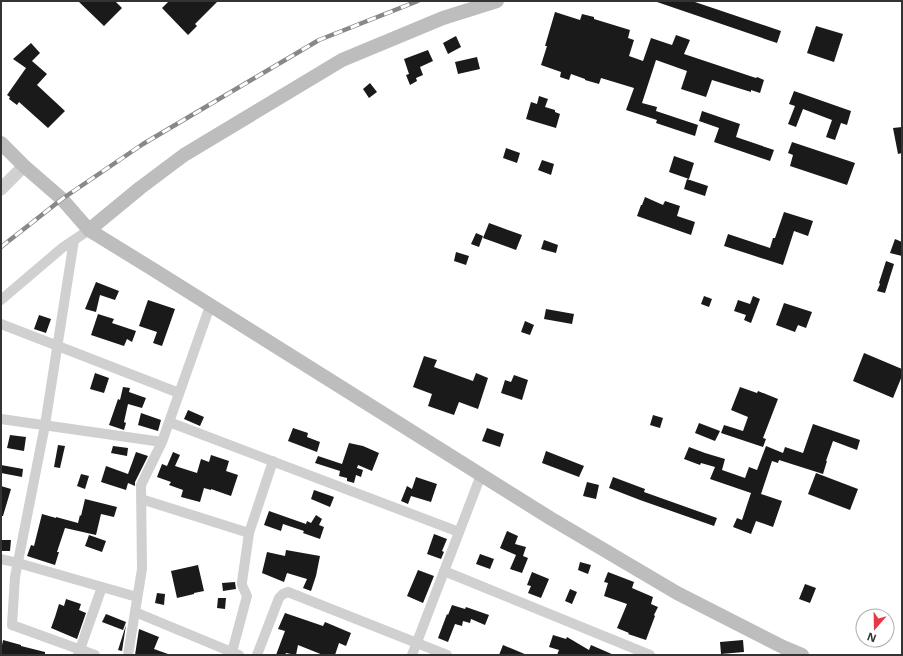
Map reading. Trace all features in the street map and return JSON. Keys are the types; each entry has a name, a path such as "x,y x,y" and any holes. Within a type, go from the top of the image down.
{"main road":[{"path":"89,230 140,188 184,155 342,60 443,18 497,1"},
{"path":"1,143 24,166 62,199 89,230 550,518 677,593 783,647 802,655"}],"street":[{"path":"1,189 24,166"},
{"path":"1,300 62,248 89,230"},
{"path":"74,240 45,425 15,577 12,625 79,652 95,655"},
{"path":"128,655 142,570 141,485 162,442 210,306"},
{"path":"1,324 179,393"},
{"path":"1,419 162,442"},
{"path":"169,422 459,532"},
{"path":"135,612 235,654 247,596 242,582 249,533 273,461"},
{"path":"412,655 481,475"},
{"path":"141,499 249,533"},
{"path":"1,559 137,597"},
{"path":"444,571 650,655"},
{"path":"79,652 102,587"},
{"path":"258,655 279,598 288,592 447,655"}],"building":[{"path":"78,1 115,1 122,8 104,26"},
{"path":"169,1 218,1 195,24 197,26 188,35 162,8"},
{"path":"657,1 692,1 781,31 777,43"},
{"path":"555,12 580,20 582,14 630,30 628,38 634,40 629,56 643,61 651,38 672,45 676,35 690,40 684,54 764,80 760,93 751,90 751,92 712,80 706,97 681,89 687,71 656,60 642,103 657,107 656,111 698,125 695,136 656,123 657,120 626,110 634,88 601,78 599,84 571,74 569,80 560,77 561,72 541,65"},
{"path":"816,26 843,34 834,62 807,53"},
{"path":"456,36 461,47 448,54 443,43"},
{"path":"31,43 40,53 32,61 47,74 37,85 65,111 48,128 19,102 17,105 9,99 10,97 7,95 26,68 13,59"},
{"path":"428,50 433,61 420,67 423,75 416,78 417,81 410,85 406,75 409,74 404,59"},
{"path":"477,57 480,69 458,74 455,62"},
{"path":"370,83 377,92 369,98 363,89"},
{"path":"794,91 851,111 847,125 841,123 835,140 826,137 832,120 803,109 796,127 788,124 795,106 789,104"},
{"path":"539,96 548,99 545,107 555,110 555,112 560,114 556,128 526,119 531,102 537,104"},
{"path":"702,111 740,124 736,137 774,150 770,161 714,142 719,128 699,121"},
{"path":"902,127 902,153 898,154 893,128"},
{"path":"792,142 855,163 847,185 790,166 793,155 788,153"},
{"path":"506,148 520,153 517,163 503,158"},
{"path":"674,156 694,163 689,179 669,172"},
{"path":"542,160 554,164 551,175 538,170"},
{"path":"687,179 708,186 705,196 684,189"},
{"path":"645,197 663,205 665,201 680,206 677,216 695,222 691,235 637,216"},
{"path":"784,212 813,221 808,236 794,231 783,265 724,246 728,234 770,248"},
{"path":"489,223 522,235 516,250 483,238"},
{"path":"476,233 483,236 479,247 471,244"},
{"path":"895,239 902,242 902,256 890,253"},
{"path":"544,240 558,245 556,253 541,249"},
{"path":"456,252 469,256 466,265 454,261"},
{"path":"886,261 894,264 885,293 877,291"},
{"path":"96,282 119,291 115,300 100,295 96,312 85,309"},
{"path":"704,296 712,299 709,307 701,304"},
{"path":"753,296 760,299 751,323 744,320 746,315 734,311 738,300 750,304"},
{"path":"148,300 175,309 162,346 153,343 157,332 139,326"},
{"path":"784,303 812,312 806,328 798,325 795,332 776,325"},
{"path":"546,309 574,314 572,324 544,319"},
{"path":"98,314 114,319 112,323 136,331 132,342 127,339 124,346 91,335"},
{"path":"39,315 51,319 46,333 34,329"},
{"path":"525,321 534,325 530,335 521,332"},
{"path":"864,353 902,369 902,376 893,398 853,381"},
{"path":"424,356 437,360 434,367 473,381 476,373 488,378 478,409 459,402 454,415 428,406 432,394 413,387"},
{"path":"95,373 109,378 104,393 90,389"},
{"path":"514,375 528,380 522,400 501,393 505,380 511,382"},
{"path":"123,387 130,388 129,392 146,398 142,408 128,404 124,422 126,423 124,430 109,425 118,399 120,400"},
{"path":"740,387 757,393 758,391 778,399 763,438 766,439 763,447 721,433 724,425 743,431 748,417 731,410"},
{"path":"188,410 204,417 200,426 184,419"},
{"path":"141,413 161,420 158,431 138,425"},
{"path":"653,415 663,418 660,428 650,425"},
{"path":"699,423 720,431 715,441 695,433"},
{"path":"813,424 860,440 857,450 833,441 823,474 779,460 778,463 772,461 761,494 782,501 773,527 756,521 751,534 733,527 737,518 742,520 751,493 710,479 715,467 701,463 700,465 684,459 689,447 725,459 722,470 745,478 749,467 757,470 766,446 783,453 785,447 803,453"},
{"path":"293,428 308,433 307,437 320,442 317,452 288,441"},
{"path":"487,428 504,434 500,447 482,441"},
{"path":"10,435 26,437 24,451 7,448"},
{"path":"349,443 363,446 379,453 372,471 358,465 357,468 363,470 361,477 356,475 354,483 347,481 347,478 339,476 340,471 315,463 318,456 342,464"},
{"path":"58,445 65,446 60,468 54,467"},
{"path":"113,446 128,448 127,456 111,453"},
{"path":"546,451 584,466 579,477 542,463"},
{"path":"136,452 148,456 135,482 135,486 128,483 126,490 101,482 106,466 128,474"},
{"path":"173,452 180,455 175,466 197,473 201,459 209,462 211,455 229,461 226,471 238,475 231,496 204,488 200,502 181,497 183,490 169,485 171,482 157,477 162,464 167,466"},
{"path":"1,465 23,469 22,477 1,473"},
{"path":"816,473 858,489 850,510 808,494"},
{"path":"81,474 89,476 85,489 77,486"},
{"path":"416,477 437,484 431,502 411,496 408,504 401,501 407,486 412,489"},
{"path":"613,477 645,489 644,492 717,518 714,526 609,488"},
{"path":"587,482 599,485 596,499 583,496"},
{"path":"1,486 11,489 3,516 1,516"},
{"path":"314,490 334,497 330,507 311,499"},
{"path":"85,499 117,507 114,517 101,514 96,535 65,528 57,552 59,552 55,565 27,556 31,545 34,546 42,514 78,523"},
{"path":"269,511 306,524 307,521 311,523 316,515 322,519 319,525 324,527 320,539 303,533 304,531 283,524 281,531 264,525"},
{"path":"507,531 518,536 515,544 526,547 523,556 528,558 522,573 510,569 516,555 500,548"},
{"path":"434,534 447,539 442,551 444,552 441,559 427,554"},
{"path":"89,535 106,541 102,552 85,546"},
{"path":"1,540 11,540 10,551 1,551"},
{"path":"286,550 320,556 311,591 303,588 307,579 287,573 284,582 262,573 267,552 285,556"},
{"path":"480,554 494,559 490,569 476,564"},
{"path":"580,562 591,565 588,574 578,570"},
{"path":"198,565 204,591 177,598 171,571"},
{"path":"418,570 434,576 423,603 407,596"},
{"path":"532,572 549,579 541,598 528,593 531,586 527,585"},
{"path":"608,572 634,582 632,588 653,597 651,604 658,607 646,640 628,634 629,633 617,628 627,604 604,596 608,583 604,582"},
{"path":"235,582 236,589 223,591 222,583"},
{"path":"805,584 816,588 810,603 799,599"},
{"path":"570,589 577,592 572,604 565,601"},
{"path":"157,593 165,594 164,605 155,603"},
{"path":"218,598 226,598 225,609 217,608"},
{"path":"66,599 81,604 79,610 86,613 77,639 51,628 59,604 64,606"},
{"path":"452,605 465,609 466,607 489,615 485,625 471,619 470,623 463,621 462,626 455,624 448,642 438,638"},
{"path":"285,613 323,626 325,622 351,633 346,646 339,643 335,655 323,655 298,645 296,655 286,653 285,655 276,655 285,631 278,629"},
{"path":"106,614 126,622 123,630 102,622"},
{"path":"126,625 122,651 118,650"},
{"path":"139,629 159,637 154,649 168,654 135,655"},
{"path":"553,635 566,639 567,637 589,650 591,645 614,655 557,655 559,650 549,647"},
{"path":"3,640 45,652 45,655 1,655"},
{"path":"743,640 744,652 721,654 720,642"},
{"path":"503,645 527,655 499,655"}],"railway":[{"path":"1,247 62,199 143,144 319,40 418,1"}]}
